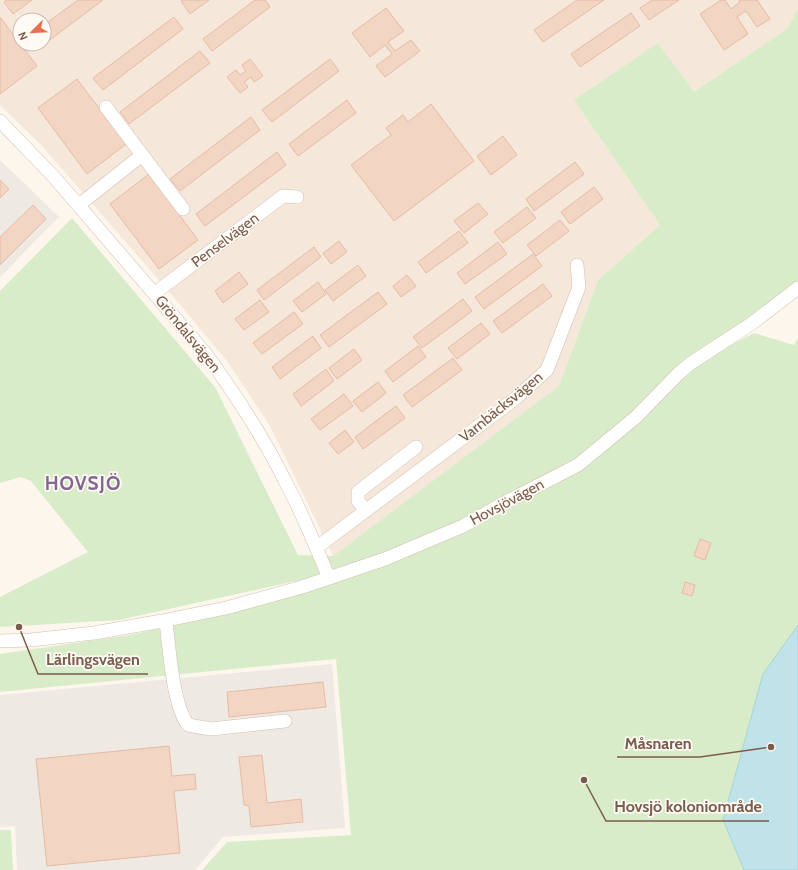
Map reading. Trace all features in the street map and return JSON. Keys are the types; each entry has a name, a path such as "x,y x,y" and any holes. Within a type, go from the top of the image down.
{"street":[{"path":"106,107 183,209"},
{"name":"Gröndalsvägen","path":"0,121 54,176 206,354 248,416 285,480 329,578"},
{"path":"79,205 142,156"},
{"name":"Penselvägen","path":"155,293 283,196 297,197"},
{"name":"Varnbäcksvägen","path":"316,548 516,398 546,370 579,287 578,265"},
{"name":"Hovsjövägen","path":"0,641 31,640 94,633 226,608 302,587 385,559 463,526 578,465 636,416 691,363 751,324 798,288"},
{"path":"366,511 358,501 358,492 416,447"},
{"path":"166,620 175,687 181,712 188,725 211,729 285,721"}],"shaded area":[{"path":"0,0 798,0 798,8 788,28 694,92 574,100 660,225 598,280 559,386 333,556 270,426 227,361 177,301 43,147 0,105"},
{"path":"0,160 59,217 0,277"},
{"path":"332,664 345,828 223,837 195,870 17,870 15,826 0,827 0,695"}],"green space":[{"path":"798,8 798,284 572,466 460,522 382,554 309,578 119,620 0,627 0,597 88,552 31,481 21,477 0,483 0,291 72,218 215,387 298,555 333,556 559,386 598,280 660,225 574,100 658,43 694,92 788,28"},
{"path":"754,333 794,345 798,338 798,625 763,674 723,820 744,870 202,870 227,842 351,835 336,659 0,692 0,654 130,635 225,614 312,589 572,472 693,365"},
{"path":"0,830 11,830 13,870 0,870"}],"water":[{"path":"798,625 798,870 744,870 723,820 763,674"}],"building":[{"path":"6,0 32,0 16,12 12,13 4,2"},
{"path":"78,0 103,0 52,38 52,19"},
{"path":"209,0 190,14 181,1"},
{"path":"255,0 265,0 270,7 212,51 203,39"},
{"path":"577,0 604,0 543,42 534,30"},
{"path":"652,0 679,0 649,20 640,8"},
{"path":"721,0 725,0 731,9 740,2 739,0 757,0 770,19 757,27 746,11 737,17 748,34 724,50 700,14"},
{"path":"386,8 404,31 388,42 395,51 411,40 420,51 385,77 376,66 392,54 385,45 370,57 352,33"},
{"path":"631,13 640,26 580,67 571,54"},
{"path":"0,17 12,33 12,52 26,52 37,66 0,94"},
{"path":"174,17 183,29 103,90 93,78"},
{"path":"200,51 210,63 129,124 120,112"},
{"path":"250,59 263,76 254,82 251,77 244,82 248,87 240,93 227,77 236,70 240,75 246,71 242,65"},
{"path":"330,59 339,71 272,122 262,110"},
{"path":"77,79 126,144 87,174 38,108"},
{"path":"347,100 356,113 298,156 289,144"},
{"path":"431,104 474,161 394,221 351,165 391,135 386,128 403,115 408,122"},
{"path":"251,117 260,130 180,191 170,179"},
{"path":"503,136 517,155 491,175 477,156"},
{"path":"277,152 286,165 205,226 196,214"},
{"path":"575,162 584,174 534,211 526,199"},
{"path":"149,174 198,240 159,269 110,204"},
{"path":"0,180 9,189 0,198"},
{"path":"594,187 603,199 570,224 561,212"},
{"path":"478,203 488,214 464,233 454,221"},
{"path":"33,205 46,219 0,265 0,237"},
{"path":"527,207 536,218 503,243 494,232"},
{"path":"560,220 569,231 536,256 527,245"},
{"path":"459,231 468,243 426,273 418,262"},
{"path":"339,241 347,252 331,264 323,253"},
{"path":"498,242 507,254 465,284 457,273"},
{"path":"314,247 321,257 264,300 257,290"},
{"path":"533,254 542,266 484,309 475,297"},
{"path":"358,265 366,276 333,301 325,290"},
{"path":"239,272 248,284 223,303 215,291"},
{"path":"407,275 416,286 401,297 393,286"},
{"path":"318,282 326,294 302,312 293,301"},
{"path":"543,284 552,296 502,333 493,321"},
{"path":"378,292 387,304 329,347 320,335"},
{"path":"463,299 472,311 422,348 413,337"},
{"path":"260,300 269,312 244,330 235,319"},
{"path":"294,312 303,324 262,354 253,343"},
{"path":"481,323 490,334 457,359 448,348"},
{"path":"313,336 321,348 280,379 272,367"},
{"path":"418,346 426,357 393,382 385,371"},
{"path":"354,349 362,360 337,379 329,368"},
{"path":"453,358 462,370 412,407 403,395"},
{"path":"326,369 334,381 301,406 293,394"},
{"path":"378,382 386,393 362,412 353,401"},
{"path":"344,394 353,406 320,430 311,419"},
{"path":"396,406 405,418 363,449 355,437"},
{"path":"345,430 354,442 338,454 329,443"},
{"path":"700,539 711,543 705,560 694,556"},
{"path":"685,582 695,585 692,596 682,593"},
{"path":"323,682 326,707 229,717 227,692"},
{"path":"169,746 172,776 195,774 196,789 174,791 180,853 47,866 36,759"},
{"path":"262,755 267,803 301,799 303,822 251,827 249,806 244,805 239,757"}],"place":[{"name":"Lärlingsvägen","path":"19,627"},
{"name":"Måsnaren","path":"771,747"},
{"name":"Hovsjö koloniområde","path":"584,780"}],"district":[{"name":"HOVSJÖ","path":"83,483"}]}
